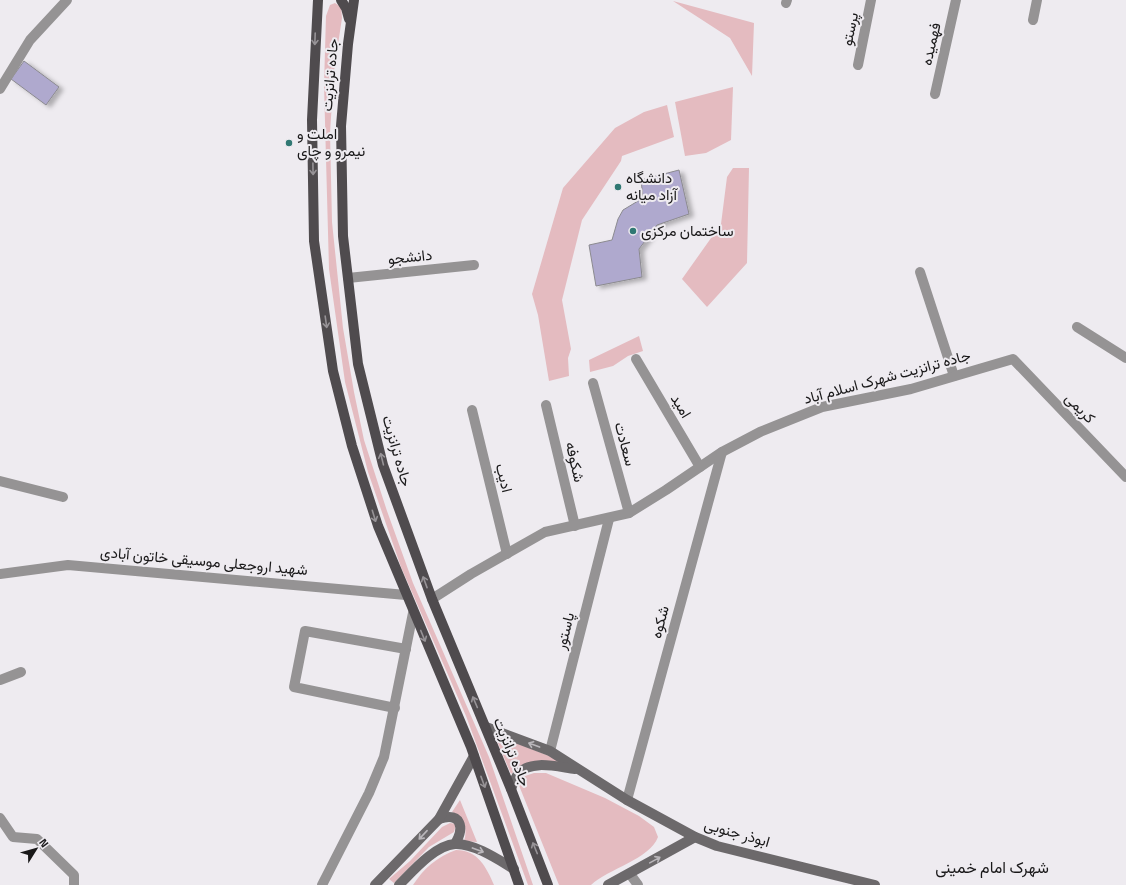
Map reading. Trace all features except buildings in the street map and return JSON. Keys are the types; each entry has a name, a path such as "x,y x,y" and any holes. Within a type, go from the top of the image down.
{"main road":[{"name":"جاده ترانزیت","path":"318,0 312,120 314,241 333,371 352,446 378,526 413,613 474,756 520,885"},
{"path":"316,22 327,0"},
{"path":"341,0 346,8 350,25"},
{"name":"جاده ترانزیت","path":"354,0 350,25 341,126 343,236 358,364 383,465 432,599 512,789 548,885"}],"street":[{"path":"0,89 30,40 67,0"},
{"name":"پرستو","path":"858,65 871,0"},
{"name":"فهمیده","path":"935,94 956,0"},
{"path":"1033,20 1037,0"},
{"name":"دانشجو","path":"348,278 474,265"},
{"path":"920,272 954,376"},
{"path":"1077,327 1126,358"},
{"name":"جاده ترانزیت شهرک اسلام آباد","path":"432,599 545,532 609,519 629,513 722,452 760,432 822,407 911,388 1013,359"},
{"name":"کریمی","path":"1013,359 1126,477"},
{"name":"امید","path":"636,360 700,467"},
{"name":"سعادت","path":"593,383 629,513"},
{"name":"شکوفه","path":"546,404 575,526"},
{"name":"ادیب","path":"472,410 507,554"},
{"name":"شکوه","path":"627,800 722,452"},
{"path":"0,480 62,498"},
{"name":"پاستور","path":"550,751 609,519"},
{"name":"شهید اروجعلی موسیقی خاتون آبادی","path":"0,574 68,565 406,594"},
{"path":"322,885 370,794 384,757 413,613"},
{"path":"395,708 294,687 305,631 406,649"},
{"path":"0,680 21,672"},
{"name":"ابوذر جنوبی","path":"486,727 550,751 627,800 695,837 717,846 856,882 875,885"},
{"path":"375,885 439,819 474,756"},
{"path":"512,789 518,774 528,768 544,765 581,770"},
{"path":"439,819 451,817 456,818 460,824 460,832 455,844"},
{"path":"0,818 13,837 37,839 74,875 74,885"},
{"path":"608,885 695,837"},
{"path":"399,885 431,854 455,844 467,846 487,853 514,869"},
{"path":"630,874 638,885"}],"shaded area":[{"path":"673,1 754,23 752,76 730,38"},
{"path":"335,3 341,7 342,18 334,71 330,133 332,222 343,328 364,440 387,511 413,583 489,757 533,885 528,885 466,716 401,567 368,472 345,382 329,269 324,85 326,16 330,5"},
{"path":"733,87 731,140 706,153 685,156 675,102"},
{"path":"667,105 674,137 622,156 621,161 582,220 562,300 571,349 568,358 569,376 549,381 538,315 532,294 563,188 615,128 644,112"},
{"path":"733,168 749,168 747,263 707,307 682,279 721,224 727,177"},
{"path":"639,336 643,351 628,356 613,366 590,372 589,360"},
{"path":"494,734 566,764 519,767 511,774"},
{"path":"534,773 546,773 605,798 639,816 654,827 658,837 654,845 638,858 598,879 591,885 559,885 518,783 525,776"},
{"path":"460,800 477,842 464,841 466,832 464,824 460,817 452,812"},
{"path":"450,823 456,824 454,832 429,847 394,883 389,879 410,861 442,827"},
{"path":"456,850 464,851 476,856 488,872 494,885 413,885 422,873 432,864 443,856"}],"place":[{"name":"املت و نیمرو و چای","path":"289,143"},
{"name":"دانشگاه آزاد میانه","path":"618,187"},
{"name":"ساختمان مرکزی","path":"633,231"}],"district":[{"name":"شهرک امام خمینی","path":"992,867"}]}
